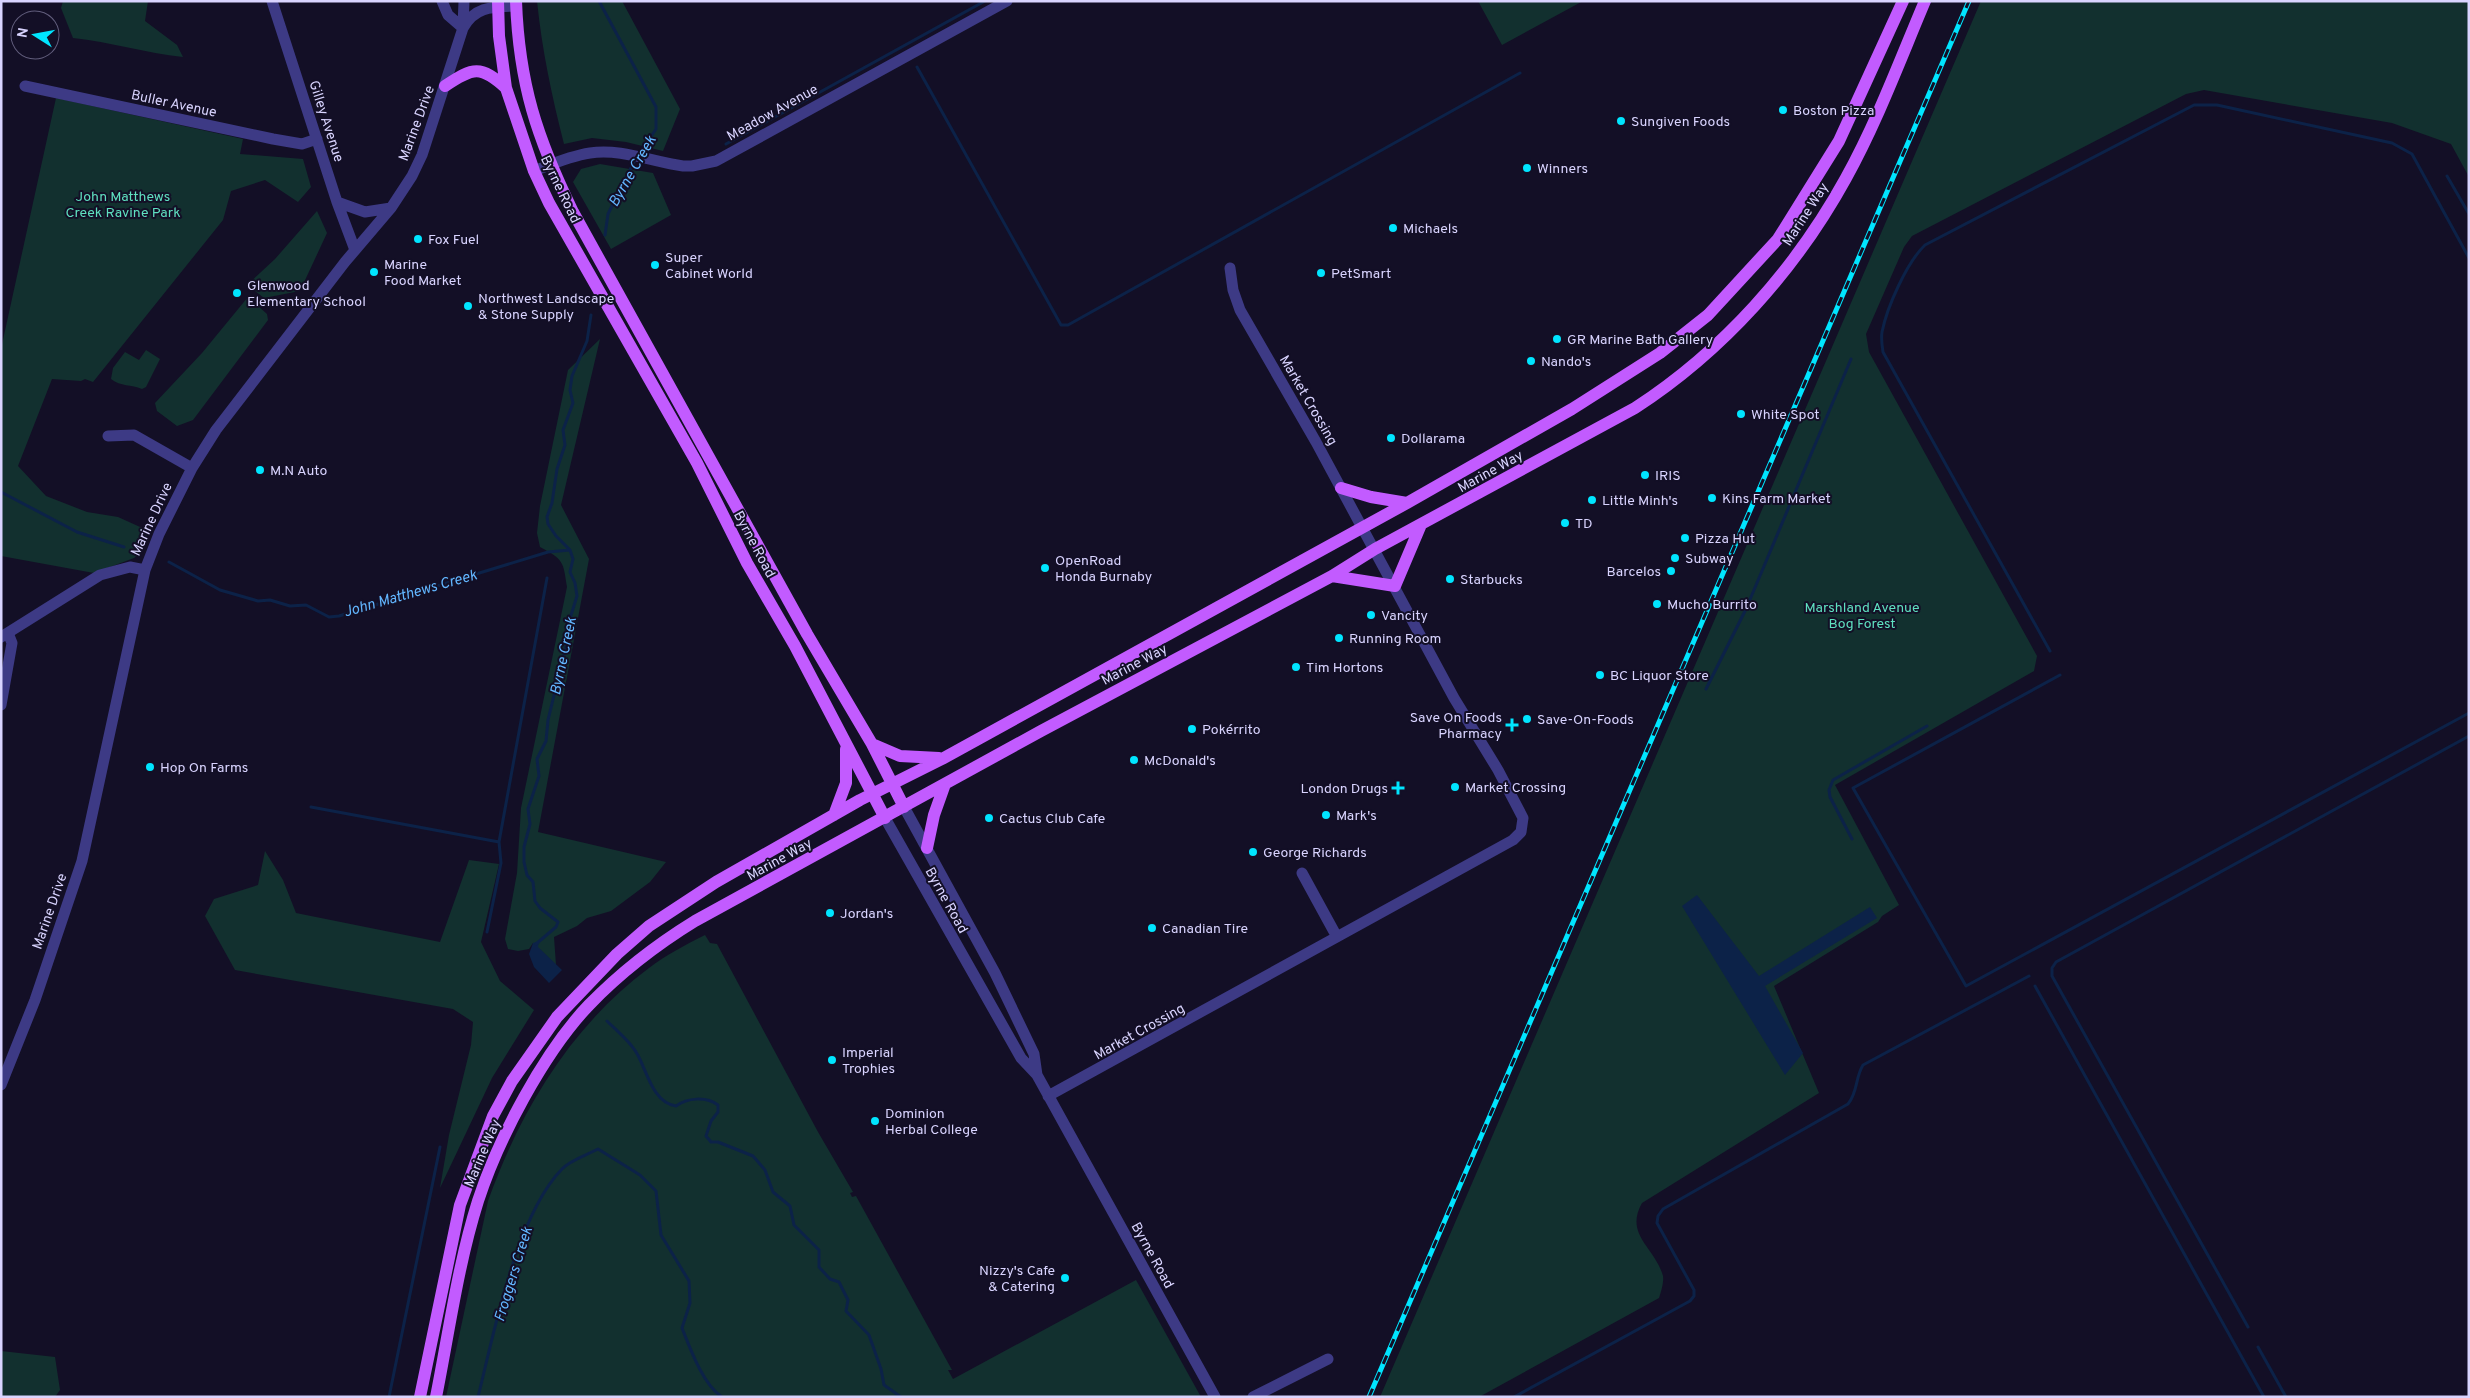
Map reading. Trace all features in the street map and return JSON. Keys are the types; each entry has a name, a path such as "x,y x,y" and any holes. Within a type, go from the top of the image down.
{"main road":[{"name":"Marine Way","path":"420,1397 445,1266 469,1177 493,1116 512,1081 535,1047 586,984 649,926 716,882 892,783 942,758 1407,503 1572,410 1660,353 1708,314 1778,239 1814,184 1854,112 1903,1"},
{"name":"Marine Way","path":"436,1397 467,1240 492,1161 532,1086 556,1048 588,1006 618,977 658,944 695,921 1332,576 1375,549 1635,408 1661,391 1694,364 1759,302 1810,236 1846,178 1874,121 1925,1"},
{"name":"Byrne Road","path":"498,4 506,88 534,170 548,203 697,463 747,563 796,646 846,746 885,818"},
{"name":"Byrne Road","path":"516,4 519,54 528,102 550,165 573,212 807,634 872,744 904,807"},
{"path":"445,86 463,74 478,70 489,73 506,88"},
{"path":"1341,488 1371,497 1407,503"},
{"path":"1332,576 1395,586 1420,526"},
{"path":"872,744 900,756 942,758"},
{"path":"834,815 846,783 846,746"},
{"path":"927,848 934,815 945,784"}],"street":[{"name":"Gilley Avenue","path":"272,1 337,202 355,250"},
{"path":"442,1 448,15 463,28"},
{"name":"Marine Drive","path":"463,28 464,1"},
{"name":"Meadow Avenue","path":"534,170 564,158 591,152 692,166 716,161 1008,1"},
{"name":"Marine Drive","path":"1,1085 35,1000 82,861 96,804 145,570 173,504 192,468 245,391 355,250 391,208 412,176 422,155 463,28 470,16 498,4 516,4"},
{"name":"Buller Avenue","path":"25,86 302,144 317,139"},
{"path":"337,202 365,212 391,208"},
{"name":"Market Crossing","path":"1048,1096 1131,1053 1336,937 1514,840 1522,832 1523,818 1498,770 1454,698 1363,527 1240,310 1233,290 1230,268"},
{"path":"108,436 134,435 192,468"},
{"path":"1,706 12,643 5,634 100,575 130,566 145,570"},
{"name":"Byrne Road","path":"904,807 995,973 1034,1054 1037,1075"},
{"name":"Byrne Road","path":"885,818 1021,1058 1037,1075 1215,1397"},
{"path":"1302,873 1336,937"},
{"path":"1253,1397 1328,1359"}],"green space":[{"path":"63,1 148,1 145,21 177,45 183,57 73,38 61,8"},
{"path":"537,1 622,1 680,109 663,151 626,142 592,138 564,144 548,73"},
{"path":"1478,1 1583,1 1502,45"},
{"name":"Marshland Avenue Bog Forest","path":"1981,1 2469,1 2469,177 2451,144 2392,123 2204,90 2186,94 1912,236 1904,247 1866,334 1869,352 2037,656 2034,671 1835,785 1899,905 1882,916 1878,922 1774,986 1819,1093 1642,1203 1637,1214 1637,1224 1643,1241 1654,1257 1663,1276 1659,1298 1479,1397 1380,1397"},
{"name":"John Matthews Creek Ravine Park","path":"56,98 243,139 240,154 303,159 311,187 298,202 265,180 231,191 223,220 93,382 85,379 81,381 52,379 18,466 46,496 87,512 118,517 149,531 141,552 134,558 94,573 1,556 1,349"},
{"path":"600,164 653,173 671,215 611,249 573,182 581,169"},
{"path":"317,211 327,233 300,291 264,298 247,285 275,259"},
{"path":"248,297 267,314 268,320 193,420 177,426 157,411 155,403 202,353"},
{"path":"600,339 561,505 589,559 538,832 666,862 650,882 611,911 587,918 577,926 554,937 556,965 533,943 529,949 518,951 508,949 505,939 517,873 521,808 567,587 561,562 554,555 540,547 537,533 540,506 568,370"},
{"path":"146,350 160,359 146,387 142,389 111,379 113,368 125,352 139,360"},
{"path":"265,851 283,880 296,913 440,942 469,860 499,864 481,942 500,981 534,1010 492,1078 440,1188 449,1135 471,1045 473,1022 453,1009 235,970 205,916 214,899 258,885"},
{"path":"705,935 710,943 717,944 818,1132 853,1192 850,1193 852,1197 856,1196 952,1370 948,1370 953,1379 1136,1280 1201,1397 446,1397 488,1201 501,1168 532,1103 572,1043 595,1016 649,968 683,946"},
{"path":"1,1351 55,1357 60,1390 55,1397 1,1397"}],"water":[{"path":"1697,895 1759,976 1870,907 1877,918 1765,986 1803,1053 1785,1075 1682,906"},
{"path":"539,941 538,947 562,970 549,983 534,967 529,954 533,943"}],"waterway":[{"name":"Byrne Creek","path":"599,1 656,107 656,129 640,153"},
{"path":"726,144 985,1"},
{"path":"917,67 1061,325 1068,325 1520,73"},
{"path":"2050,651 1883,352 1882,332 1893,298 1911,262 1925,245 2194,105 2217,105 2392,143 2412,154 2469,258"},
{"name":"Byrne Creek","path":"605,235 608,214 636,158"},
{"path":"2447,176 2469,214"},
{"name":"Byrne Creek","path":"536,944 556,927 558,922 540,908 535,901 533,882 527,875 524,862 524,847 530,824 528,809 539,776 537,759 546,741 548,720 567,642 567,628 577,596 575,583 570,572 573,559 570,550 556,536 548,524 547,517 552,503 557,469 565,445 563,430 573,403 570,390 572,376 587,341 591,315"},
{"path":"1706,689 1746,609 1851,359"},
{"name":"John Matthews Creek","path":"1,492 77,532 124,547"},
{"name":"John Matthews Creek","path":"169,562 220,590 258,601 270,600 290,606 306,605 329,617 339,616 548,552 570,550"},
{"path":"487,932 501,863 499,842 547,578"},
{"path":"2060,675 1853,788 1966,986 2469,713"},
{"path":"1852,839 1830,797 1829,790 1833,780 1927,726"},
{"path":"2248,1327 2052,976 2052,968 2056,962 2469,736"},
{"path":"311,807 499,842"},
{"path":"1514,1397 1690,1301 1694,1296 1694,1290 1657,1223 1658,1216 1663,1209 1848,1104 1863,1065 2029,976"},
{"path":"2035,986 2264,1397"},
{"name":"Byrne Creek","path":"607,1021 634,1049 654,1090 660,1098 676,1106 680,1103 697,1099 708,1100 718,1105 718,1112 711,1121 706,1136 711,1142 718,1142 753,1156 765,1170 773,1192 790,1206 794,1225 819,1250 819,1267 830,1279 839,1282 848,1300 846,1311 869,1335 881,1369 884,1385 901,1397"},
{"path":"389,1397 440,1147"},
{"name":"Froggers Creek","path":"478,1397 499,1309 519,1245 532,1215 546,1190 562,1169 574,1160 598,1149 640,1175 656,1191 661,1235 689,1281 690,1303 682,1328 703,1375 722,1397"},
{"path":"2258,1347 2286,1397"}],"railway":[{"path":"1369,1397 1969,1"}],"place":[{"name":"Boston Pizza","path":"1783,110"},
{"name":"Sungiven Foods","path":"1621,121"},
{"name":"Winners","path":"1527,168"},
{"name":"Michaels","path":"1393,228"},
{"name":"Fox Fuel","path":"418,239"},
{"name":"Super Cabinet World","path":"655,265"},
{"name":"Marine Food Market","path":"374,272"},
{"name":"PetSmart","path":"1321,273"},
{"name":"Glenwood Elementary School","path":"237,293"},
{"name":"Northwest Landscape & Stone Supply","path":"468,306"},
{"name":"GR Marine Bath Gallery","path":"1557,339"},
{"name":"Nando's","path":"1531,361"},
{"name":"White Spot","path":"1741,414"},
{"name":"Dollarama","path":"1391,438"},
{"name":"M.N Auto","path":"260,470"},
{"name":"IRIS","path":"1645,475"},
{"name":"Kins Farm Market","path":"1712,498"},
{"name":"Little Minh's","path":"1592,500"},
{"name":"TD","path":"1565,523"},
{"name":"Pizza Hut","path":"1685,538"},
{"name":"Subway","path":"1675,558"},
{"name":"OpenRoad Honda Burnaby","path":"1045,568"},
{"name":"Barcelos","path":"1671,571"},
{"name":"Starbucks","path":"1450,579"},
{"name":"Mucho Burrito","path":"1657,604"},
{"name":"Vancity","path":"1371,615"},
{"name":"Running Room","path":"1339,638"},
{"name":"Tim Hortons","path":"1296,667"},
{"name":"BC Liquor Store","path":"1600,675"},
{"name":"Save-On-Foods","path":"1527,719"},
{"name":"Save On Foods Pharmacy","path":"1512,725"},
{"name":"Pokérrito","path":"1192,729"},
{"name":"McDonald's","path":"1134,760"},
{"name":"Hop On Farms","path":"150,767"},
{"name":"Market Crossing","path":"1455,787"},
{"name":"London Drugs","path":"1398,788"},
{"name":"Mark's","path":"1326,815"},
{"name":"Cactus Club Cafe","path":"989,818"},
{"name":"George Richards","path":"1253,852"},
{"name":"Jordan's","path":"830,913"},
{"name":"Canadian Tire","path":"1152,928"},
{"name":"Imperial Trophies","path":"832,1060"},
{"name":"Dominion Herbal College","path":"875,1121"},
{"name":"Nizzy's Cafe & Catering","path":"1065,1278"}]}
